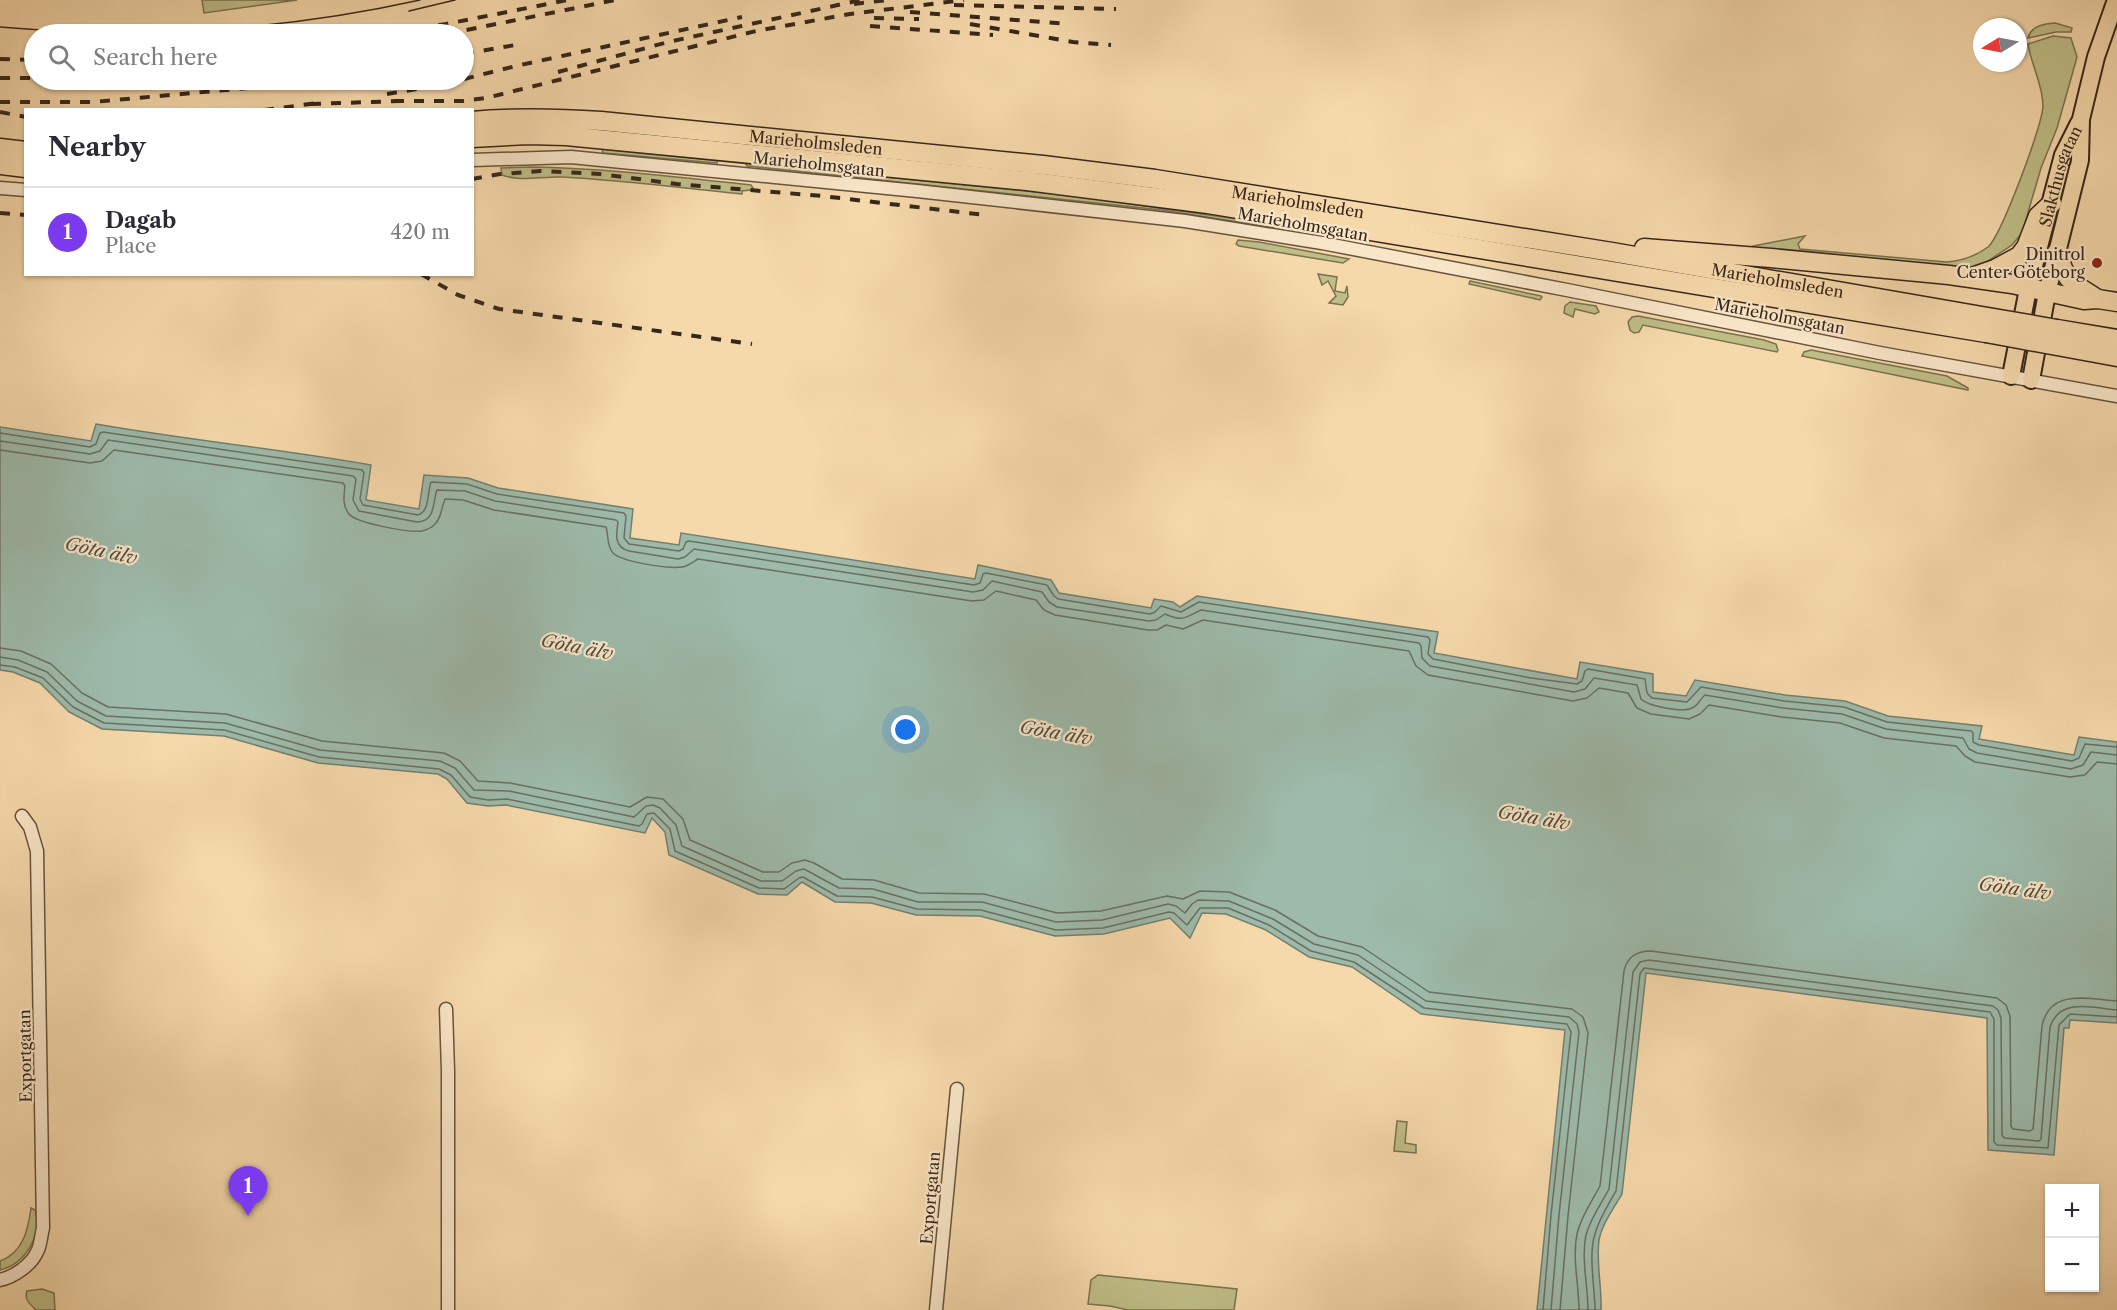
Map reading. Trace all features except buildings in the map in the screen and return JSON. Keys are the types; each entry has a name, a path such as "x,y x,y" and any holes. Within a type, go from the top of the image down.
{"highway":[{"name":"Marieholmsleden","path":"474,121 519,118 601,121 1043,165 1254,194 1612,252 2057,338 2117,357"},
{"name":"Marieholmsleden","path":"474,138 528,135 576,137 1027,181 1133,194 1346,226 1659,280 1987,325"},
{"path":"0,148 24,151"},
{"path":"0,165 24,168"},
{"path":"1971,277 1995,269 2019,256 2026,247 2038,216 2052,203"},
{"path":"1612,252 1663,248 1971,277 2084,300 2098,299 2117,302"},
{"path":"2057,252 2061,267 2072,284 2098,299"},
{"name":"Marieholmsleden","path":"2057,338 2117,339"}],"main road":[{"name":"Slakthusgatan","path":"2031,380 2047,293 2080,160 2081,119 2096,57 2116,0"},
{"name":"Slakthusgatan","path":"2011,376 2028,289 2063,155 2081,119"}],"street":[{"name":"Marieholmsgatan","path":"474,160 571,157 938,193 1185,221 1322,243 1881,353 2117,396"},
{"path":"0,188 24,190"},
{"name":"Exportgatan","path":"0,1280 9,1278 21,1270 37,1252 43,1228 37,851 30,827 22,816"},
{"path":"446,1009 448,1310"},
{"name":"Exportgatan","path":"936,1310 957,1089"}],"shaded area":[{"path":"202,0 297,0 204,13"},
{"path":"2055,23 2072,28 2071,32 2056,32 2028,38 2035,28"},
{"path":"2053,36 2071,38 2077,57 2057,128 2041,168 2022,233 2012,245 1973,268 1747,249 1805,236 1798,244 1800,249 1946,262 1968,258 1988,247 2011,202 2041,117 2043,106 2041,90 2028,44"},
{"path":"602,149 718,160 717,163 603,153"},
{"path":"745,163 1075,196 1279,225 1277,228 1162,210 747,166"},
{"path":"530,167 641,173 751,185 753,188 742,191 742,194 607,180 562,177 516,178 502,175 501,168"},
{"path":"1238,240 1349,259 1343,263 1239,246 1236,244"},
{"path":"1318,274 1337,277 1335,291 1345,293 1347,286 1348,297 1343,305 1329,303 1336,296 1328,281 1322,285"},
{"path":"1470,281 1542,297 1540,300 1469,284"},
{"path":"1570,302 1596,306 1599,312 1595,314 1575,309 1573,317 1564,313 1565,306"},
{"path":"1638,316 1764,340 1776,344 1778,350 1777,352 1643,325 1639,332 1634,333 1630,330 1628,322 1632,317"},
{"path":"1811,350 1947,376 1968,390 1802,356 1804,352"},
{"path":"1397,1121 1407,1122 1405,1143 1416,1145 1416,1153 1394,1151"},
{"path":"31,1208 35,1210 37,1220 30,1247 17,1262 0,1270 0,1261 14,1252 23,1240"},
{"path":"1098,1275 1237,1289 1234,1310 1128,1310 1088,1304 1091,1280"},
{"path":"42,1289 54,1293 55,1310 36,1310 28,1302 27,1291"}],"water":[{"name":"Göta älv","path":"96,424 371,465 366,500 419,509 424,475 468,478 498,488 633,509 630,538 679,545 681,533 975,579 978,565 1051,580 1059,593 1151,608 1154,599 1173,602 1180,607 1197,596 1438,632 1434,653 1577,679 1580,662 1653,674 1653,692 1686,696 1695,680 1785,695 1845,701 1888,716 1982,726 1979,739 2074,755 2079,737 2117,742 2117,1023 2070,1020 2069,1028 2064,1028 2054,1155 1988,1150 1987,1018 1646,973 1622,1194 1605,1222 1599,1240 1601,1310 1537,1310 1565,1030 1421,1014 1352,967 1309,957 1266,930 1226,914 1202,913 1190,938 1170,918 1104,934 1055,936 980,916 916,915 871,903 835,902 802,882 787,895 758,894 669,855 665,832 652,818 645,833 506,805 488,806 467,803 447,779 438,774 318,763 224,736 102,729 69,712 40,683 13,672 0,670 0,427 91,441"}],"tram line":[{"path":"272,24 368,11 420,0"},
{"path":"409,11 455,0"},
{"path":"0,27 24,29"}],"railway":[{"path":"446,24 568,0"},
{"path":"474,29 615,0"},
{"path":"558,72 668,42 861,0"},
{"path":"854,4 887,0"},
{"path":"394,101 463,101 486,98 756,31 850,14 964,0"},
{"path":"954,5 1116,9"},
{"path":"910,12 1068,24"},
{"path":"474,76 742,17"},
{"path":"874,18 919,19"},
{"path":"970,24 1073,42 1111,45"},
{"path":"870,26 993,35"},
{"path":"474,52 521,44"},
{"path":"0,59 24,60"},
{"path":"0,78 24,78"},
{"path":"0,102 93,102 226,90"},
{"path":"387,94 411,90"},
{"path":"311,104 402,101"},
{"path":"279,108 318,103"},
{"path":"0,112 24,117"},
{"path":"474,179 540,171 600,174 985,215"},
{"path":"0,213 24,215"},
{"path":"425,276 458,295 499,309 752,344"}],"place":[{"name":"Dinitrol Center Göteborg","path":"2097,263"},
{"name":"Dagab","path":"248,1216"}]}
